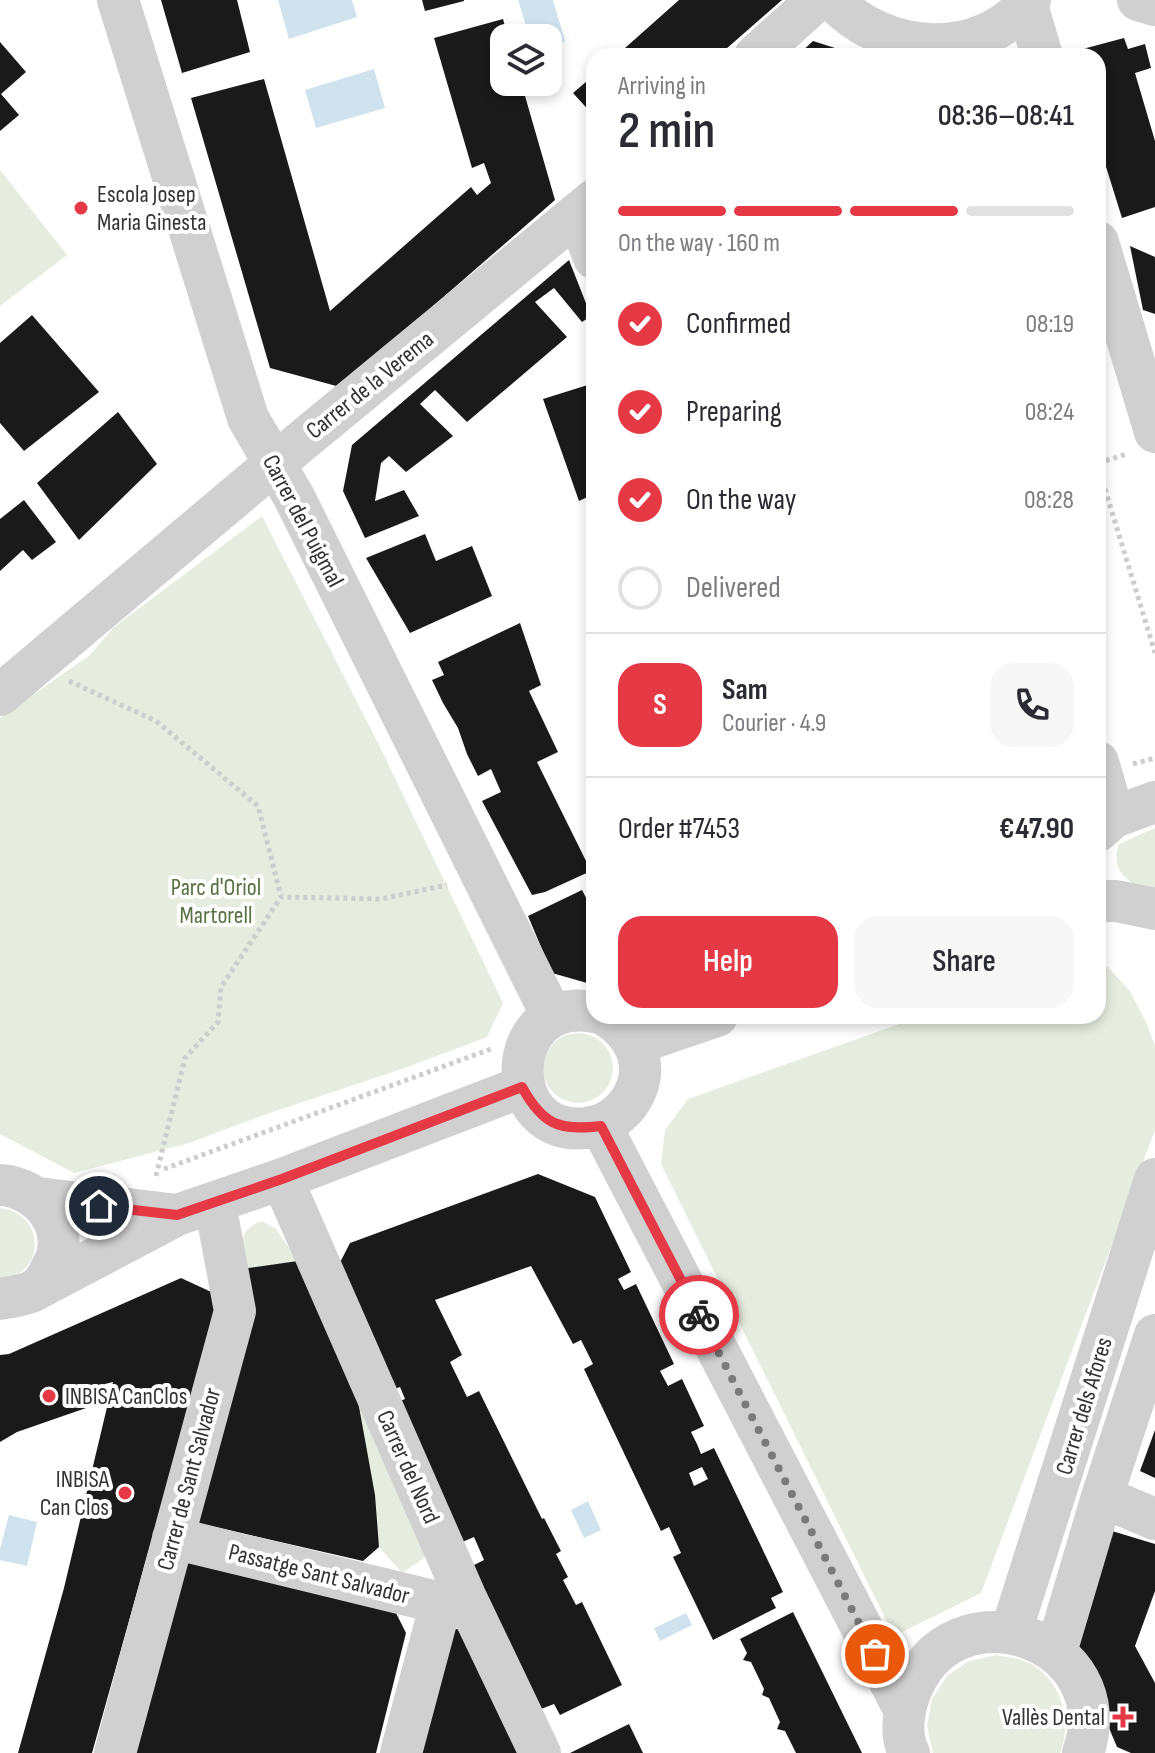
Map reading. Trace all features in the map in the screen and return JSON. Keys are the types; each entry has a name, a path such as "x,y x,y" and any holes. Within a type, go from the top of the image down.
{"street":[{"name":"Carrer del Puigmal","path":"118,0 248,418 301,511 552,1016"},
{"path":"764,48 817,0"},
{"path":"833,0 891,47 968,40 989,32 1028,2 1040,48"},
{"path":"1138,0 1155,5"},
{"name":"Carrer de la Verema","path":"0,695 586,207"},
{"path":"1106,278 1142,442"},
{"path":"1106,824 1155,802"},
{"path":"586,1010 552,1016 536,1028 525,1046 522,1087 533,1107 554,1124 574,1129 601,1126 620,1115 636,1092 641,1071 620,1030 662,1024"},
{"path":"16,1295 182,1203 282,1179 522,1087"},
{"path":"601,1126 904,1709"},
{"name":"Carrer del Nord","path":"282,1179 453,1600 540,1753"},
{"name":"Carrer dels Afores","path":"1011,1632 1155,1179"},
{"path":"19,1192 182,1203"},
{"path":"16,1295 46,1279 55,1264 59,1246 53,1220 19,1192"},
{"name":"Carrer de Sant Salvador","path":"115,1753 235,1311 182,1203"},
{"name":"Carrer dels Afores","path":"1056,1652 1155,1335"},
{"path":"1102,1497 1155,1519"},
{"name":"Passatge Sant Salvador","path":"173,1538 453,1600"},
{"path":"401,1753 453,1600"},
{"path":"909,1753 904,1709 916,1675 941,1648 975,1633 1011,1632 1035,1639 1056,1652 1076,1677 1088,1707 1088,1739 1083,1753"}],"path":[{"path":"1106,461 1142,442"},
{"path":"1106,491 1155,653"},
{"path":"38,663 59,677 156,721 258,806 281,897 221,987 218,1022 185,1058 182,1203"},
{"path":"281,897 381,899 447,884 455,898"},
{"path":"164,1169 496,1048"}],"green space":[{"path":"0,170 67,255 0,306"},
{"name":"Parc d'Oriol Martorell","path":"262,516 381,749 503,1003 487,1037 189,1143 74,1173 0,1134 0,718 90,655 113,628"},
{"path":"1155,828 1155,894 1124,876 1117,863 1117,854 1119,844"},
{"path":"1106,966 1130,991 1146,1022 1155,1046 1155,1130 981,1593 894,1636 661,1164 665,1130 688,1099 899,1024 1106,1024"},
{"path":"585,1033 607,1048 613,1068 611,1082 603,1093 592,1101 571,1103 553,1093 545,1082 543,1061 553,1043 564,1035"},
{"path":"0,1208 15,1212 26,1221 33,1232 35,1244 33,1256 26,1267 15,1275 0,1279"},
{"path":"262,1221 276,1229 298,1261 248,1268 243,1240 248,1229"},
{"path":"359,1405 427,1556 402,1573 379,1547"},
{"path":"996,1655 1034,1666 1054,1685 1064,1711 1064,1739 1060,1753 933,1753 927,1726 932,1699 947,1676 969,1661"}],"water":[{"path":"278,0 352,0 357,17 289,39"},
{"path":"518,0 553,0 560,24 526,24"},
{"path":"374,69 385,108 316,128 305,90"},
{"path":"588,1501 601,1530 584,1538 571,1510"},
{"path":"9,1515 37,1522 27,1566 0,1560"},
{"path":"686,1613 692,1625 660,1641 654,1628"}],"building":[{"path":"161,0 237,0 250,52 182,73"},
{"path":"422,0 464,0 464,1 425,11"},
{"path":"679,0 782,0 727,48 625,48"},
{"path":"503,19 504,24 490,24 490,96 525,96 555,200 340,387 270,368 191,98 264,79 330,311 471,187 477,195 491,183 484,163 472,168 434,38"},
{"path":"1124,38 1128,49 1145,44 1151,68 1135,73 1155,141 1155,207 1122,218 1106,167 1106,48 1086,48"},
{"path":"813,41 835,48 806,48"},
{"path":"0,42 26,72 1,94 19,115 0,131"},
{"path":"586,82 586,107 573,93"},
{"path":"1130,246 1155,257 1155,314 1143,310"},
{"path":"569,260 586,303 586,319 582,322 554,288 535,302 567,337 467,422 435,390 420,404 453,436 406,472 389,456 381,463 375,501 404,490 419,516 365,538 343,491 352,445"},
{"path":"32,315 99,392 24,451 0,423 0,343"},
{"path":"586,386 586,498 579,501 543,399"},
{"path":"118,412 157,464 79,540 37,483"},
{"path":"24,500 56,542 32,560 23,550 0,571 0,519"},
{"path":"425,534 436,561 472,546 492,596 410,633 366,558"},
{"path":"520,623 541,685 529,691 558,752 537,762 586,861 586,873 532,895 482,801 501,792 491,769 478,776 458,728 432,680 444,675 438,662"},
{"path":"582,890 586,898 586,983 552,973 528,916"},
{"path":"538,1174 595,1197 631,1272 618,1279 624,1290 636,1284 674,1364 660,1371 668,1386 682,1379 704,1426 691,1432 701,1454 714,1448 783,1592 771,1598 776,1608 713,1640 673,1557 681,1553 669,1527 661,1531 584,1369 593,1364 581,1340 573,1344 531,1266 435,1300 462,1355 450,1362 467,1397 479,1391 561,1551 556,1554 568,1577 563,1580 576,1605 582,1602 622,1685 560,1715 554,1704 541,1709 472,1566 484,1560 474,1537 460,1543 393,1404 405,1399 400,1387 387,1392 332,1278 350,1243","holes":["702,1467 708,1479 694,1486 689,1473"]},
{"path":"298,1261 352,1368 375,1495 379,1547 363,1561 189,1521 242,1311 248,1268"},
{"path":"181,1278 220,1296 92,1753 18,1753 64,1588 113,1382 105,1384 89,1407 17,1432 0,1442 0,1355 9,1354"},
{"path":"1155,1430 1155,1478 1140,1471"},
{"path":"1112,1531 1155,1544 1155,1591 1135,1646 1155,1683 1155,1753 1131,1753 1117,1747 1076,1649"},
{"path":"182,1550 390,1601 406,1633 376,1753 127,1753"},
{"path":"793,1612 862,1753 796,1753 785,1731 777,1729 780,1722 769,1698 762,1695 764,1689 751,1662 743,1660 747,1653 740,1639"},
{"path":"444,1625 472,1634 529,1753 412,1753"},
{"path":"629,1724 643,1753 570,1753"}],"way so far":[{"path":"699,1315 875,1654"}],"place":[{"name":"Escola Josep Maria Ginesta","path":"81,208"},
{"name":"INBISA CanClos","path":"49,1396"},
{"name":"INBISA Can Clos","path":"125,1493"},
{"name":"Vallès Dental","path":"1123,1717"}],"route":[{"path":"99,1206 177,1215 215,1204 522,1087 533,1107 554,1124 574,1129 601,1126 699,1315"}]}
